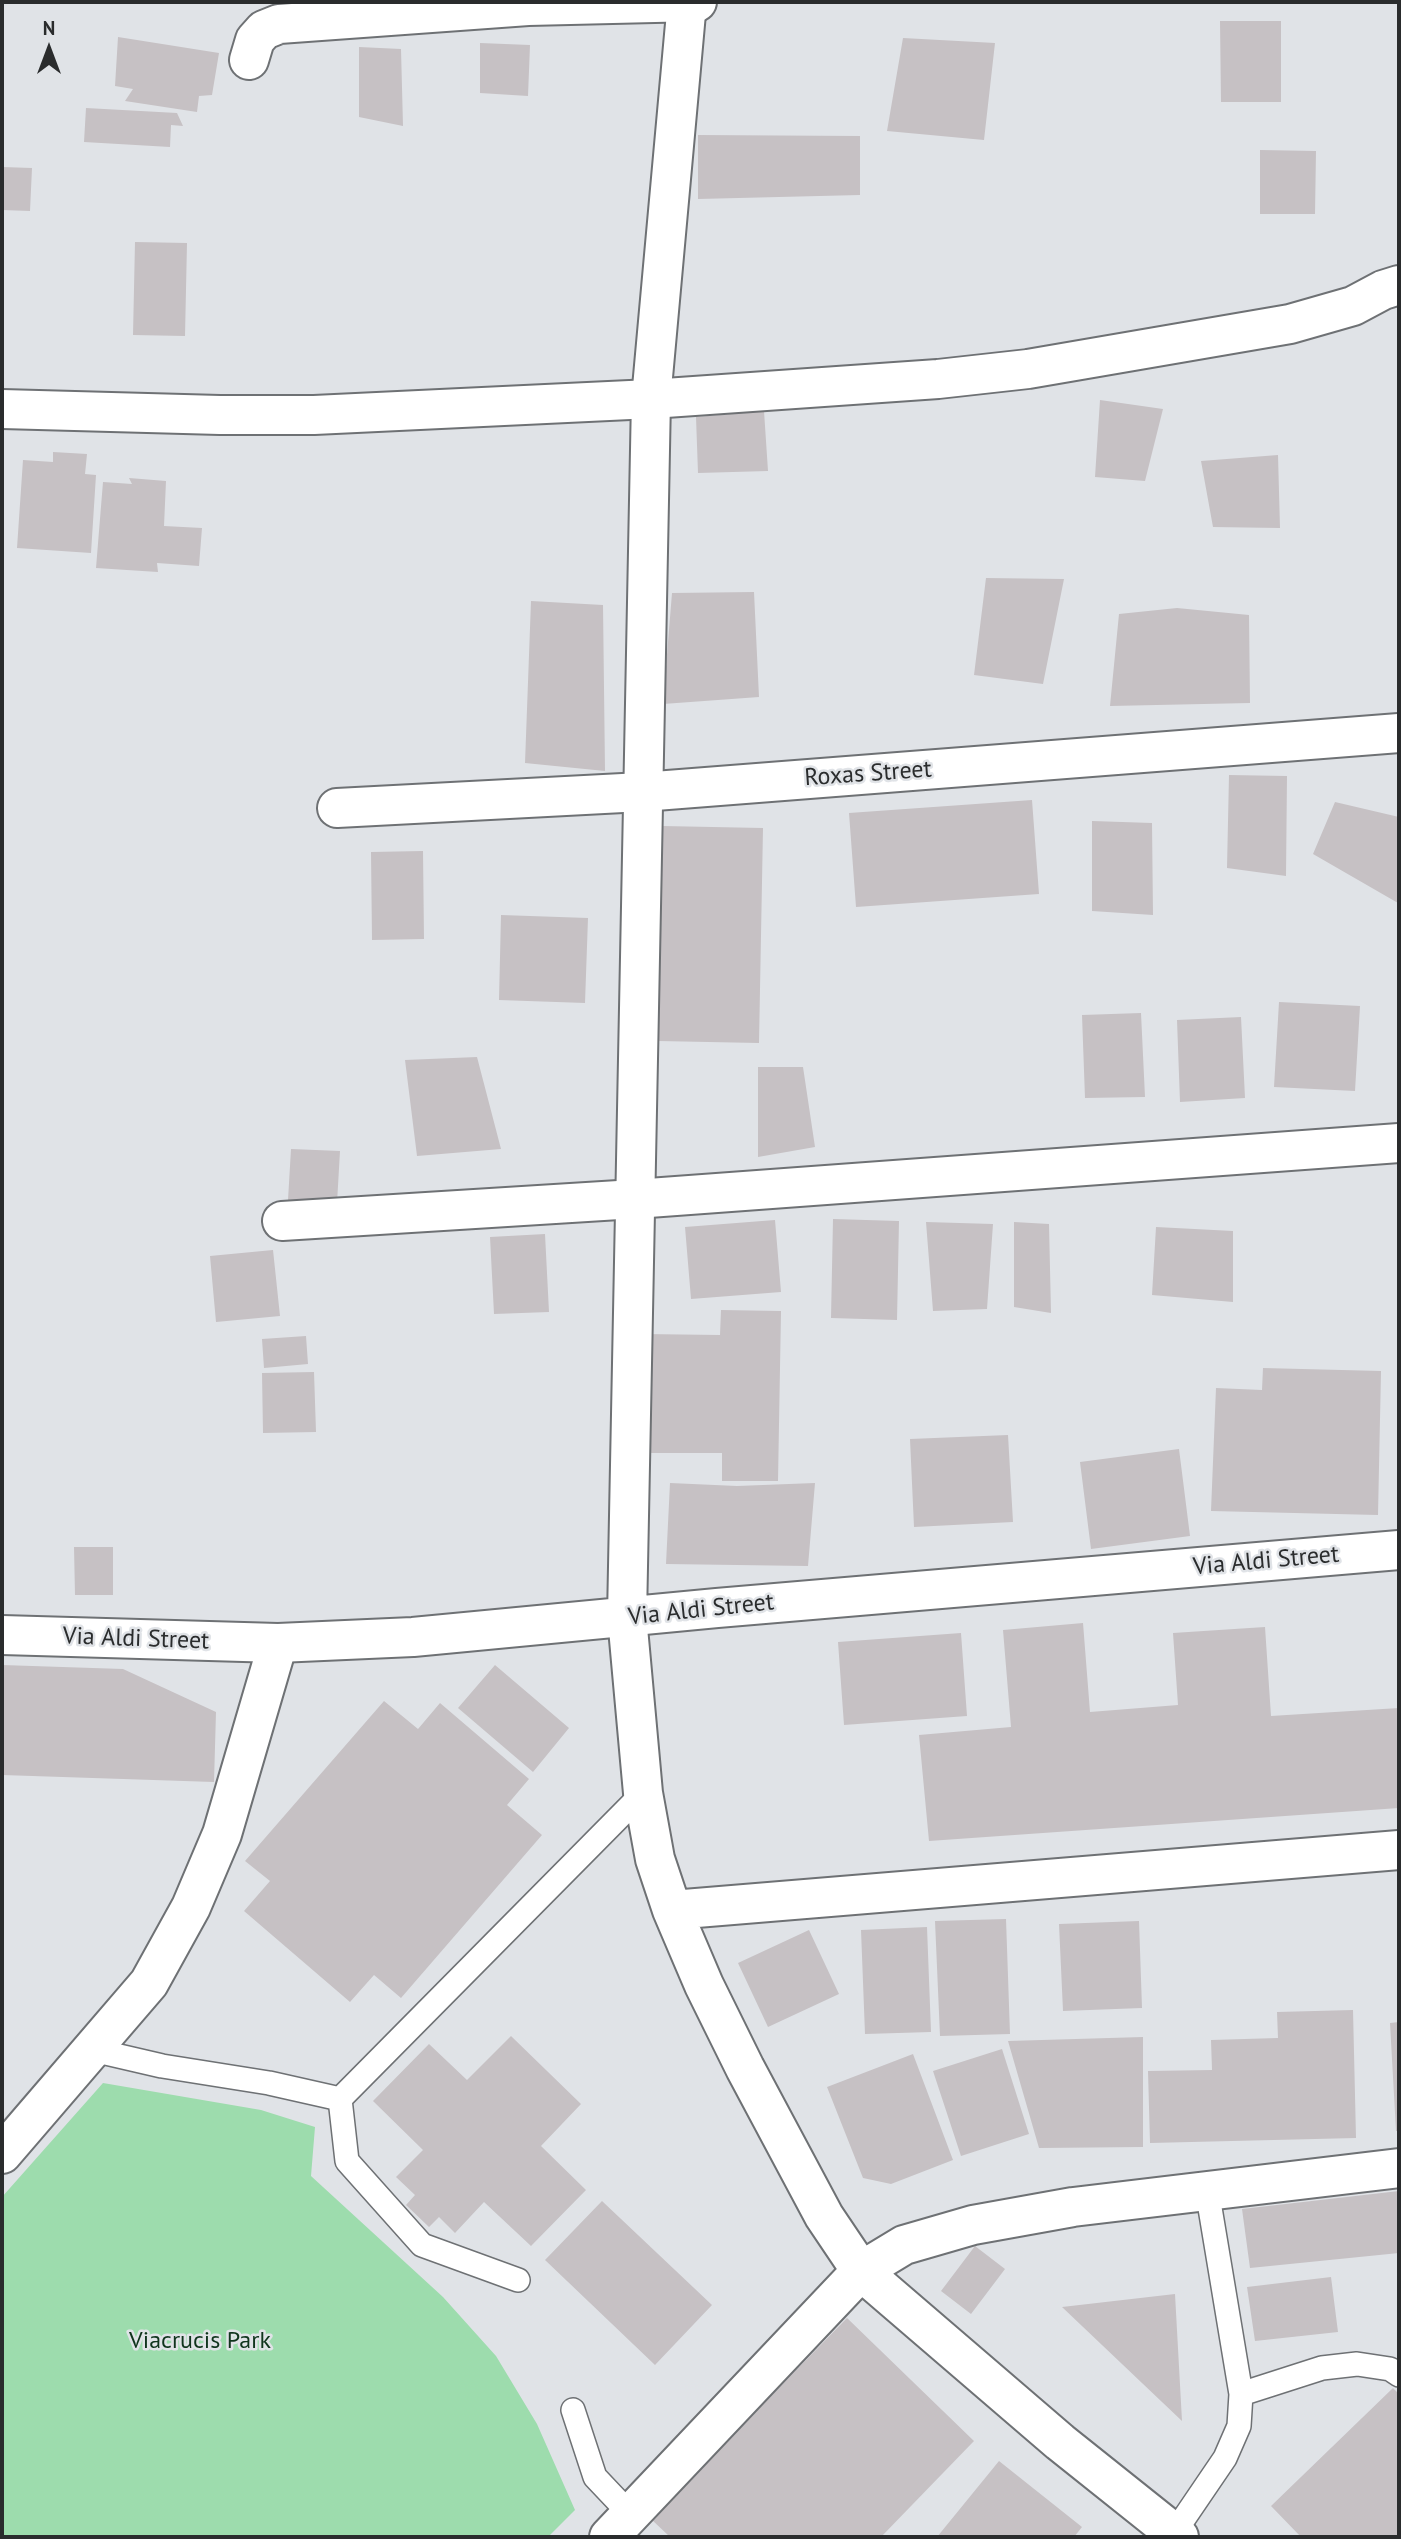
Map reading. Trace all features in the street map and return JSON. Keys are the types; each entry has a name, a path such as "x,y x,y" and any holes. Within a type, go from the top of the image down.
{"street":[{"path":"687,2 651,400 627,1618 643,1793 655,1859 672,1910 704,1985 745,2068 824,2216 861,2271 1060,2442 1176,2535"},
{"path":"249,61 256,40 264,30 279,24 528,6 697,2"},
{"path":"2,409 314,415 651,400 938,379 1028,369 1290,324 1353,306 1399,285"},
{"name":"Roxas Street","path":"337,808 642,792 1399,733"},
{"path":"282,1221 635,1199 1399,1143"},
{"name":"Via Aldi Street","path":"2,1634 278,1643 413,1637 759,1604 1399,1550"},
{"path":"2,2154 149,1983 191,1908 222,1834 278,1643"},
{"path":"672,1910 1399,1850"},
{"path":"615,2532 861,2271 904,2245 973,2225 1073,2207 1399,2168"}],"lane":[{"path":"341,2099 643,1793"},
{"path":"93,2050 162,2066 341,2099"},
{"path":"341,2099 347,2161 422,2245 518,2280"},
{"path":"1176,2535 1225,2458 1239,2426 1241,2394 1207,2190"},
{"path":"1241,2394 1322,2368 1357,2364 1390,2370 1399,2375"},
{"path":"573,2410 615,2532"}],"green space":[{"name":"Viacrucis Park","path":"103,2083 261,2110 315,2127 311,2176 443,2297 496,2356 537,2424 575,2510 548,2537 2,2537 2,2197"}],"building":[{"path":"1220,21 1281,21 1281,102 1221,102"},
{"path":"118,37 219,53 212,95 199,96 197,112 125,101 133,89 115,86"},
{"path":"903,38 995,43 984,140 887,131"},
{"path":"480,43 530,45 528,96 480,93"},
{"path":"359,47 401,49 403,126 359,117"},
{"path":"86,108 177,113 183,126 171,125 170,147 84,142"},
{"path":"698,135 860,136 860,195 698,199"},
{"path":"1260,150 1316,151 1315,214 1260,214"},
{"path":"2,167 32,168 30,211 2,210"},
{"path":"135,242 187,243 185,336 133,335"},
{"path":"1100,400 1163,409 1145,481 1095,477"},
{"path":"764,411 768,471 698,473 696,417"},
{"path":"53,452 87,454 85,474 96,475 91,553 17,548 23,460 53,462"},
{"path":"1278,455 1280,528 1213,527 1201,461"},
{"path":"129,478 166,481 164,526 202,528 199,566 157,563 158,572 96,568 103,482 132,484"},
{"path":"986,578 1064,579 1043,684 974,675"},
{"path":"754,592 759,697 663,704 672,593"},
{"path":"531,601 603,605 605,771 525,763"},
{"path":"1177,608 1249,615 1250,703 1110,706 1119,614"},
{"path":"1229,775 1287,776 1286,876 1227,868"},
{"path":"1032,800 1039,894 856,907 849,813"},
{"path":"1335,802 1399,817 1398,903 1313,854"},
{"path":"1092,821 1152,823 1153,915 1092,911"},
{"path":"662,826 763,828 759,1043 658,1041"},
{"path":"423,851 424,939 372,940 371,852"},
{"path":"501,915 588,918 585,1003 499,1000"},
{"path":"1279,1002 1360,1006 1355,1091 1274,1087"},
{"path":"1141,1013 1145,1097 1085,1098 1082,1015"},
{"path":"1241,1017 1245,1098 1180,1102 1177,1020"},
{"path":"477,1057 501,1149 417,1156 405,1060"},
{"path":"758,1067 803,1067 815,1147 758,1157"},
{"path":"291,1149 340,1151 337,1203 288,1200"},
{"path":"833,1219 899,1221 897,1320 831,1318"},
{"path":"775,1220 781,1292 691,1299 685,1227"},
{"path":"926,1222 993,1224 987,1309 933,1311"},
{"path":"1014,1222 1049,1224 1051,1313 1014,1307"},
{"path":"1156,1227 1233,1231 1233,1302 1152,1295"},
{"path":"545,1234 549,1312 494,1314 490,1237"},
{"path":"273,1250 280,1316 216,1322 210,1256"},
{"path":"721,1310 781,1311 778,1481 722,1481 722,1453 641,1453 643,1334 720,1335"},
{"path":"306,1336 308,1364 264,1368 262,1339"},
{"path":"1263,1368 1381,1371 1378,1515 1211,1511 1216,1388 1262,1390"},
{"path":"314,1372 316,1432 263,1433 262,1373"},
{"path":"1008,1435 1013,1522 914,1527 910,1439"},
{"path":"1179,1449 1190,1536 1091,1549 1080,1462"},
{"path":"670,1483 737,1486 815,1483 808,1566 666,1564"},
{"path":"74,1547 113,1547 113,1595 75,1595"},
{"path":"1083,1623 1090,1712 1178,1705 1173,1633 1265,1627 1271,1716 1399,1708 1399,1808 929,1841 919,1735 1011,1727 1003,1630"},
{"path":"961,1633 967,1716 844,1725 838,1642"},
{"path":"2,1665 123,1669 216,1712 214,1782 2,1775"},
{"path":"495,1665 569,1728 533,1772 458,1708"},
{"path":"384,1701 418,1729 440,1703 529,1779 507,1805 542,1835 401,1998 374,1975 350,2002 244,1911 270,1881 245,1861"},
{"path":"1006,1919 1010,2034 940,2036 935,1921"},
{"path":"1139,1921 1142,2008 1063,2011 1059,1924"},
{"path":"927,1927 931,2032 865,2034 861,1930"},
{"path":"809,1930 839,1994 768,2027 738,1963"},
{"path":"1353,2010 1356,2138 1150,2143 1148,2071 1212,2070 1211,2040 1278,2038 1277,2012"},
{"path":"1399,2022 1399,2131 1396,2131 1390,2023"},
{"path":"511,2036 581,2104 541,2146 586,2190 531,2246 484,2202 455,2233 439,2217 429,2227 406,2205 415,2195 396,2177 423,2150 373,2101 429,2044 467,2080"},
{"path":"1143,2037 1143,2147 1039,2148 1008,2041"},
{"path":"1002,2049 1029,2134 961,2156 933,2071"},
{"path":"913,2054 953,2160 891,2184 863,2178 827,2087"},
{"path":"1399,2191 1399,2253 1250,2268 1242,2209"},
{"path":"602,2201 712,2305 655,2365 545,2260"},
{"path":"975,2246 1005,2269 971,2314 941,2291"},
{"path":"1331,2277 1338,2332 1255,2341 1247,2287"},
{"path":"1175,2294 1182,2421 1062,2307"},
{"path":"847,2318 974,2441 881,2537 670,2537 651,2519"},
{"path":"1393,2388 1399,2394 1399,2537 1301,2537 1271,2506"},
{"path":"999,2461 1082,2527 1074,2537 937,2537"}]}
